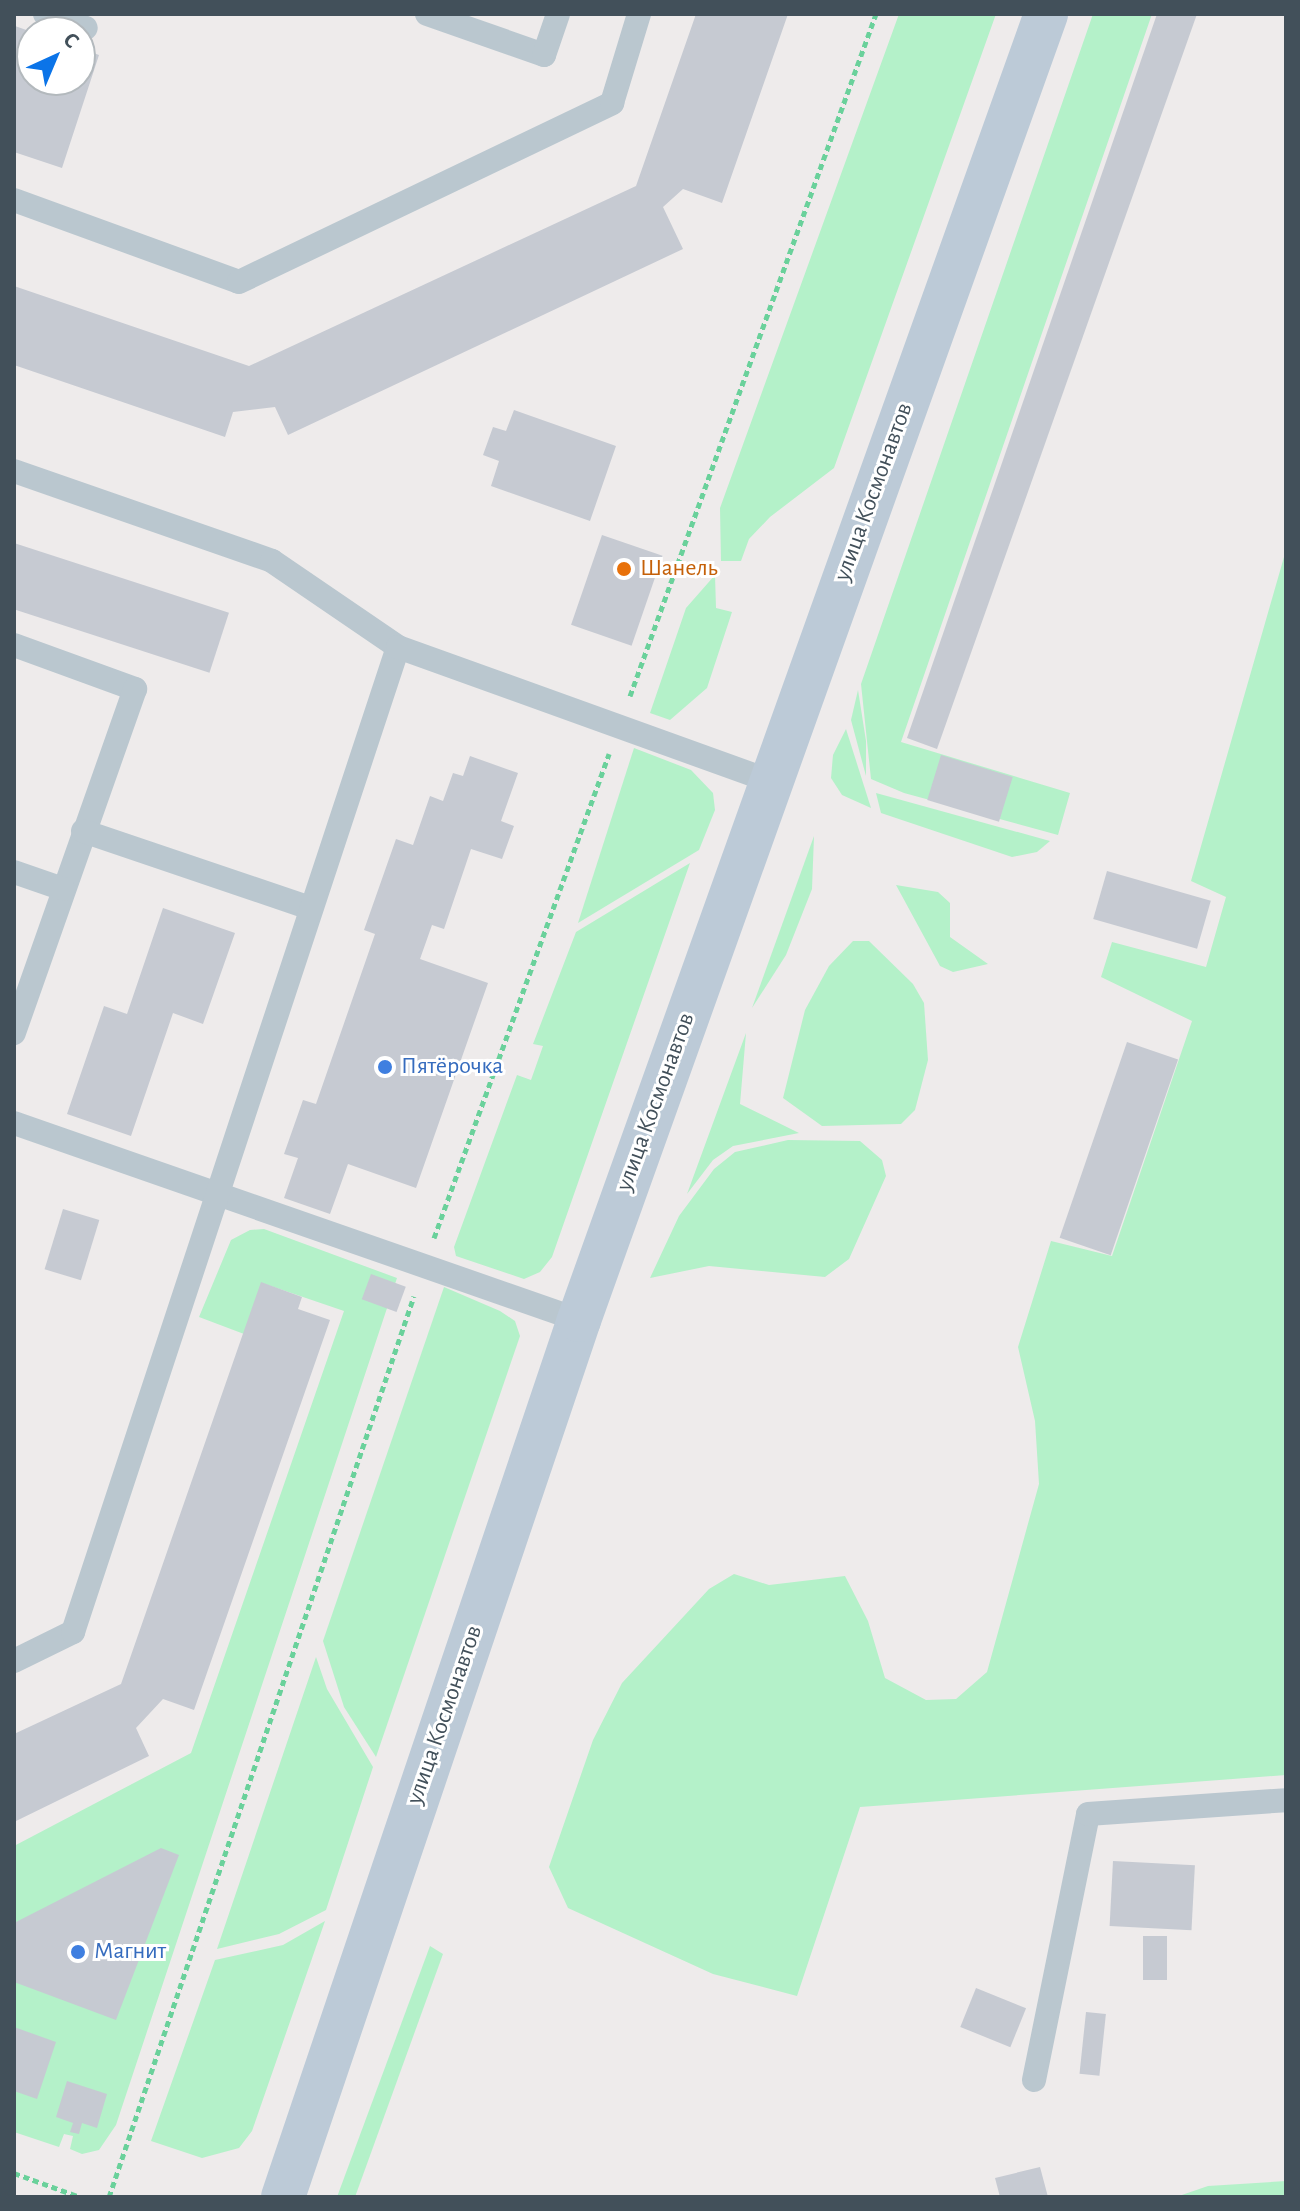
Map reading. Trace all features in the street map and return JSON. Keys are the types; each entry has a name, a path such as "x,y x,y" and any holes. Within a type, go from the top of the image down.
{"main road":[{"name":"улица Космонавтов","path":"283,2197 579,1320 1046,14"}],"lane":[{"path":"427,14 544,55 558,14"},
{"path":"14,200 239,282 612,103 639,14"},
{"path":"14,471 272,561 398,647 770,781"},
{"path":"14,645 135,689 14,1033"},
{"path":"14,1661 73,1632 398,647"},
{"path":"83,831 311,908"},
{"path":"14,872 63,889"},
{"path":"14,1123 579,1320"},
{"path":"1034,2080 1088,1814 1286,1800"}],"path":[{"path":"109,2197 424,1266 876,14"},
{"path":"14,2173 80,2197"}],"green space":[{"path":"899,14 996,14 834,468 770,517 749,539 741,561 721,561 720,508"},
{"path":"1093,14 1152,14 901,742 1070,793 1058,835 904,793 871,779 861,684"},
{"path":"1286,550 1286,1775 860,1807 797,1996 713,1974 568,1908 549,1867 593,1740 622,1683 709,1589 734,1574 769,1585 845,1576 868,1621 885,1678 926,1700 956,1699 987,1672 1039,1484 1035,1421 1018,1347 1051,1241 1112,1256 1192,1021 1101,977 1112,942 1206,967 1226,897 1191,881"},
{"path":"715,575 716,608 732,612 707,688 670,720 650,713 686,608"},
{"path":"858,690 866,741 866,776 851,720"},
{"path":"846,729 871,808 842,795 831,778 833,755"},
{"path":"634,748 691,770 713,793 715,810 699,850 578,923"},
{"path":"876,793 1050,841 1037,852 1012,857 881,813"},
{"path":"814,836 812,889 786,955 752,1008"},
{"path":"690,863 552,1257 540,1272 524,1279 456,1256 454,1247 517,1075 531,1080 543,1046 533,1044 576,932"},
{"path":"896,885 938,892 950,903 950,937 988,964 953,972 940,966"},
{"path":"853,941 869,941 913,984 924,1003 928,1060 915,1110 901,1124 822,1126 783,1098 805,1010 829,966"},
{"path":"746,1033 740,1104 799,1133 733,1146 713,1160 687,1194"},
{"path":"788,1140 860,1141 882,1160 886,1176 849,1259 825,1277 709,1266 650,1278 679,1216 714,1169 735,1152"},
{"path":"264,1229 397,1278 116,2125 99,2150 82,2154 70,2149 73,2136 64,2134 59,2147 14,2132 14,1846 191,1753 344,1311 262,1283 244,1334 199,1317 231,1240 250,1230"},
{"path":"444,1287 500,1311 515,1321 520,1336 376,1757 344,1707 323,1641"},
{"path":"316,1657 327,1689 373,1767 326,1910 279,1934 217,1949"},
{"path":"325,1921 252,2131 239,2148 202,2158 151,2141 215,1960 283,1945"},
{"path":"430,1946 443,1954 355,2197 337,2197"},
{"path":"1286,2181 1286,2197 1176,2197 1208,2186"}],"building":[{"path":"696,14 788,14 722,203 683,189 663,207 683,249 288,435 275,407 233,412 225,437 14,365 14,286 249,366 636,186"},
{"path":"1157,14 1197,14 937,749 907,738"},
{"path":"15,26 16,96 86,96 62,168 14,152"},
{"path":"514,410 616,446 590,521 491,486 499,461 483,455 493,427 506,431"},
{"path":"602,535 663,556 632,646 571,625"},
{"path":"14,543 229,613 209,673 14,609"},
{"path":"941,755 1013,777 999,822 927,800"},
{"path":"470,756 518,773 501,821 514,826 502,859 471,849 444,929 432,925 420,959 488,983 416,1188 348,1164 330,1214 284,1198 298,1158 284,1154 303,1100 316,1104 375,934 364,930 396,839 413,845 430,796 443,801 453,773 463,776"},
{"path":"1107,871 1211,901 1197,949 1093,919"},
{"path":"163,908 235,933 203,1024 173,1013 131,1136 67,1114 104,1006 127,1014"},
{"path":"1127,1042 1178,1060 1111,1255 1060,1238"},
{"path":"63,1209 99,1220 81,1280 45,1269"},
{"path":"371,1274 406,1287 397,1312 362,1299"},
{"path":"261,1282 302,1297 298,1309 330,1320 194,1710 163,1699 136,1728 149,1756 14,1822 14,1734 121,1684"},
{"name":"Магнит","path":"161,1848 179,1855 116,2020 14,1982 14,1923"},
{"path":"1113,1861 1195,1865 1191,1930 1110,1926"},
{"path":"1143,1936 1167,1936 1167,1980 1143,1980"},
{"path":"976,1988 1026,2008 1010,2047 960,2027"},
{"path":"1086,2012 1106,2014 1099,2076 1080,2074"},
{"path":"14,2027 56,2042 37,2099 14,2091"},
{"path":"67,2081 107,2094 97,2128 82,2123 79,2134 70,2132 73,2123 56,2117"},
{"path":"1040,2167 1048,2197 1000,2197 995,2178"}],"place":[{"name":"Шанель","path":"624,569"},
{"name":"Пятёрочка","path":"385,1067"},
{"name":"Магнит","path":"78,1952"}]}
